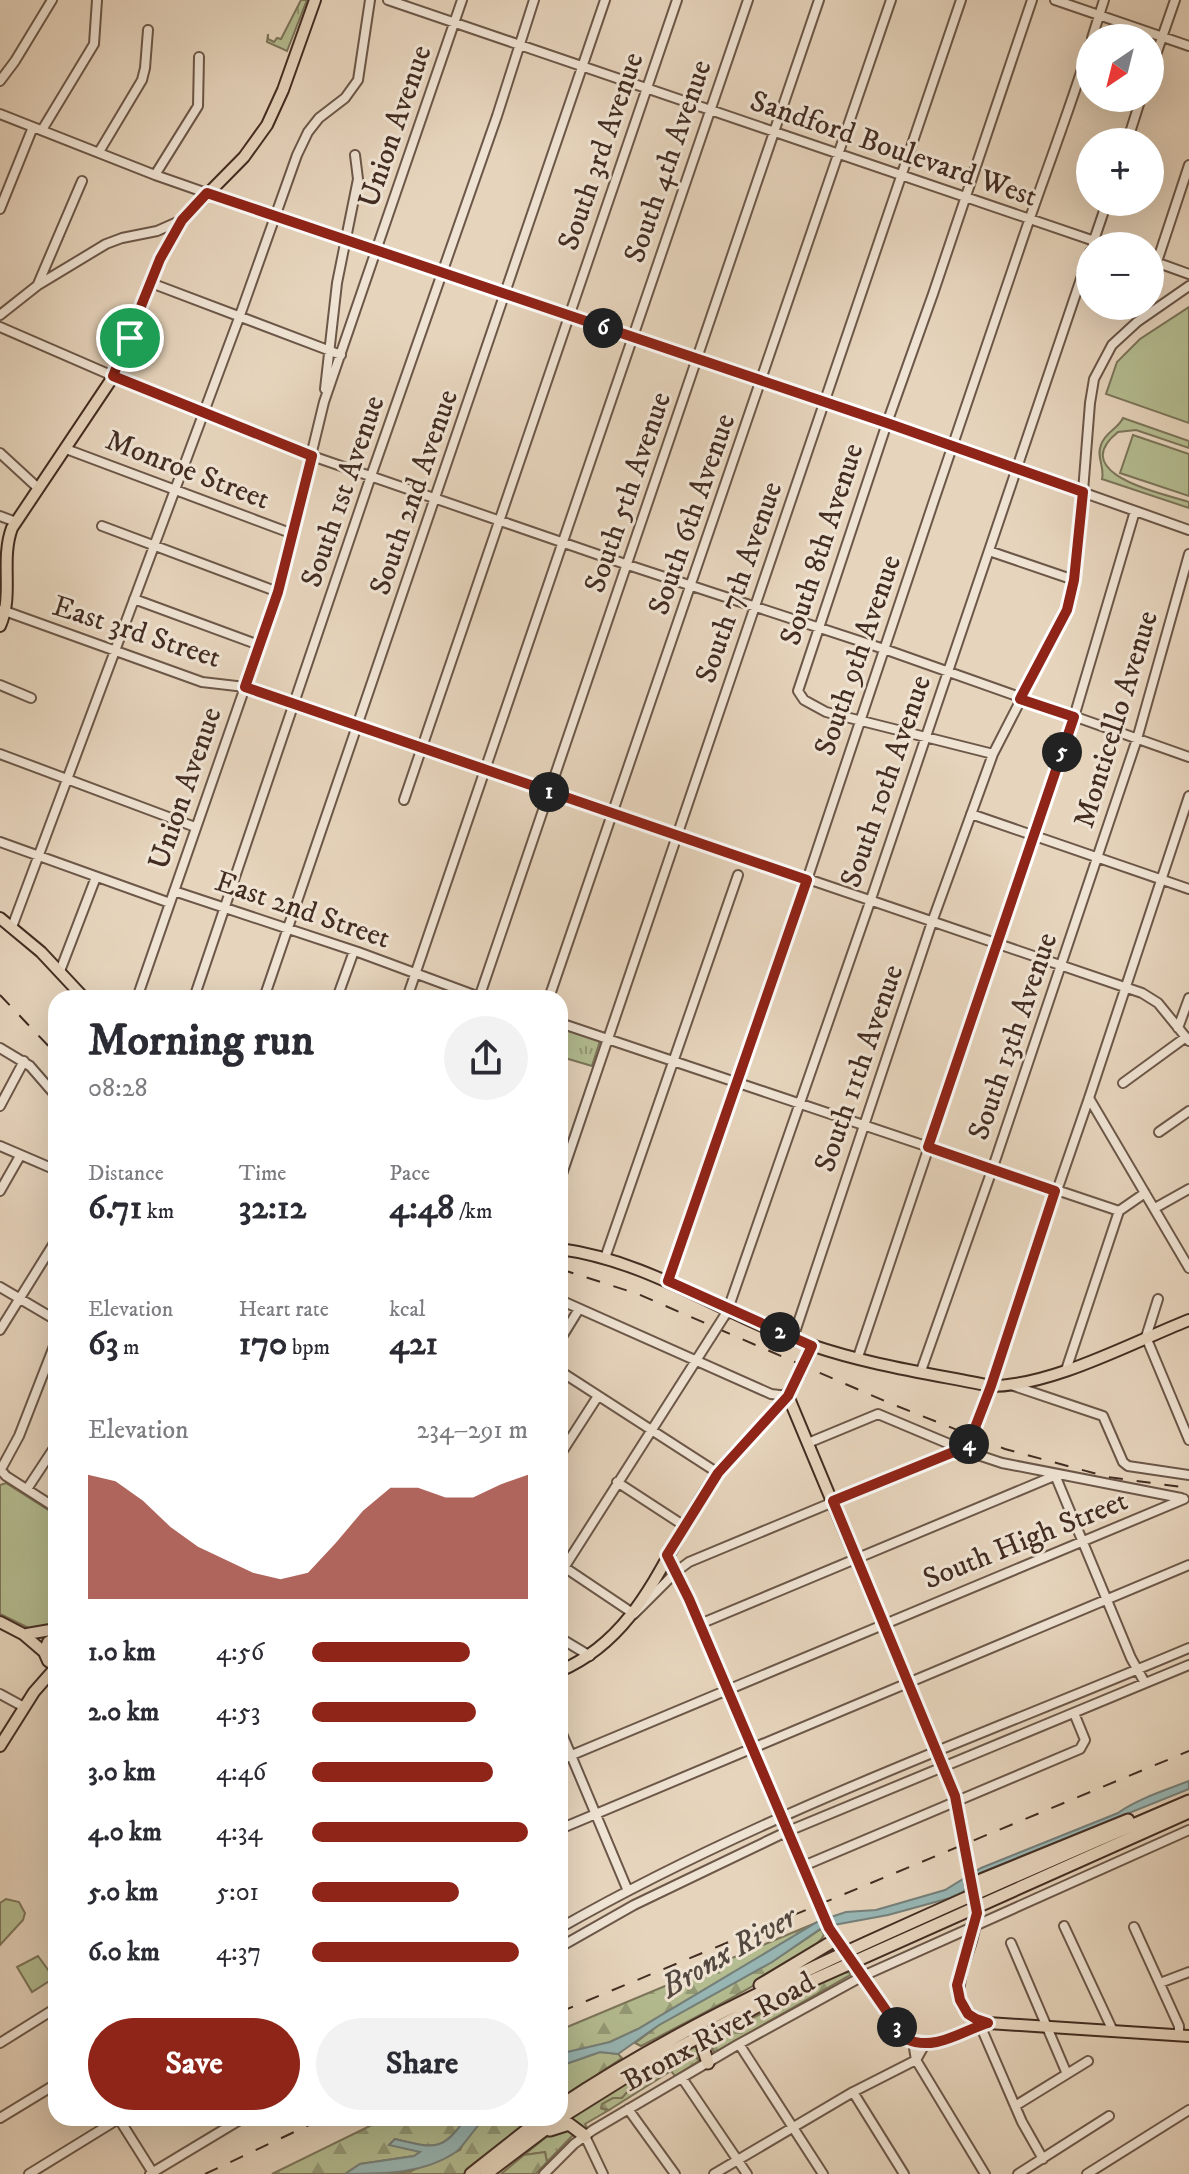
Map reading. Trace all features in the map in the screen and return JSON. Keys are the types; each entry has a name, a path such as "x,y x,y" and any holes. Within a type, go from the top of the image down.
{"highway":[{"path":"970,1878 1128,1819 1189,1800"},
{"path":"568,2101 641,2056 963,1899 1189,1800"},
{"path":"568,2113 734,2012 1189,1812"},
{"path":"708,2063 702,2043 761,1984 836,1940"},
{"path":"568,2124 576,2126 585,2136"},
{"path":"471,2174 532,2126"},
{"path":"486,2174 549,2126"},
{"path":"532,2138 564,2126"}],"main road":[{"path":"0,626 9,536 16,522 113,376 160,259 182,220 244,157 267,125 315,0"},
{"path":"0,918 77,990"},
{"path":"568,1251 605,1258 668,1281 725,1316 793,1338 811,1350 991,1386 1014,1386 1040,1380 1189,1320"},
{"path":"568,1667 590,1656 634,1614 654,1583 683,1525 718,1473 788,1396 811,1350"},
{"path":"788,1396 945,1767 956,1802 977,1913 957,1985 960,2000 968,2014 984,2024 1184,2036"},
{"path":"0,1622 25,1634 48,1658"},
{"path":"25,1634 48,1635"},
{"path":"32,1694 48,1648"},
{"path":"0,1746 32,1694 48,1675"},
{"path":"32,1694 48,1683"}],"street":[{"path":"0,81 52,0"},
{"path":"0,209 37,128 94,44 97,0"},
{"path":"12,927 308,132 319,118 345,98 358,80 370,0"},
{"name":"Sandford Boulevard West","path":"388,0 1029,219 1076,239"},
{"name":"Union Avenue","path":"140,990 278,592 324,402 462,0"},
{"name":"South 1st Avenue","path":"197,990 534,0"},
{"name":"South 2nd Avenue","path":"267,990 605,0"},
{"name":"South 3rd Avenue","path":"500,521 677,0"},
{"name":"South 4th Avenue","path":"564,543 748,0"},
{"name":"South 5th Avenue","path":"484,990 819,0"},
{"name":"South 6th Avenue","path":"552,990 891,0"},
{"name":"South 7th Avenue","path":"568,1157 961,0"},
{"name":"South 8th Avenue","path":"860,721 812,705 798,691 1032,0"},
{"path":"1055,0 1125,24"},
{"path":"1096,24 1104,0"},
{"path":"1164,31 1175,0"},
{"path":"99,152 139,86 145,68 148,30"},
{"path":"1164,38 1189,46"},
{"path":"155,175 198,106 199,57"},
{"name":"South 9th Avenue","path":"668,1281 807,880 826,815 1029,219 1076,90"},
{"path":"0,114 155,175 377,253 887,423 1189,530"},
{"path":"324,402 337,283 358,179 355,155"},
{"path":"1164,232 1189,165"},
{"path":"38,285 82,181"},
{"path":"0,315 38,285 114,240 157,231 182,220"},
{"path":"1164,265 1189,274"},
{"path":"151,283 341,355"},
{"path":"1137,322 1189,286"},
{"name":"South 10th Avenue","path":"568,1560 725,1316 870,902 1076,293"},
{"name":"South 11th Avenue","path":"793,1338 932,922 993,754 1062,621 1074,580 1094,379 1112,345 1137,322"},
{"path":"0,327 312,456 884,649 1189,757"},
{"name":"Monroe Street","path":"66,449 293,534"},
{"path":"0,453 38,488"},
{"path":"858,1357 1074,717 1135,511"},
{"path":"0,516 16,522"},
{"path":"404,800 500,521"},
{"path":"102,526 278,592"},
{"path":"410,990 564,543"},
{"path":"989,551 1074,580"},
{"name":"Monticello Avenue","path":"1084,897 1137,739 1189,554"},
{"path":"134,599 259,645"},
{"name":"East 3rd Street","path":"3,611 202,682 245,687 1126,987 1148,995 1178,1028"},
{"path":"0,685 31,698"},
{"path":"860,721 993,754"},
{"path":"0,754 195,827"},
{"path":"967,1449 1089,1098 1189,796"},
{"path":"971,814 1189,889"},
{"path":"0,842 170,903"},
{"path":"605,1258 738,875"},
{"path":"60,971 96,877"},
{"name":"East 2nd Street","path":"174,891 460,990"},
{"name":"South 13th Avenue","path":"921,1371 1084,897"},
{"path":"340,990 354,951"},
{"path":"1123,1083 1187,1039 1178,1028 1189,998"},
{"path":"568,1026 1119,1211"},
{"path":"0,1048 24,1061 48,1087"},
{"path":"0,1106 24,1061"},
{"path":"1089,1098 1189,1268"},
{"path":"1159,1132 1189,1111"},
{"path":"0,1146 48,1167"},
{"path":"0,1191 20,1156"},
{"path":"1155,1208 1189,1189"},
{"path":"1066,1370 1119,1211 1145,1193"},
{"path":"0,1330 48,1253"},
{"path":"0,1287 48,1315"},
{"path":"1158,1299 1146,1337 1189,1440"},
{"path":"568,1304 771,1394 788,1396"},
{"path":"568,1327 579,1309"},
{"path":"48,1362 19,1436 0,1470 48,1503"},
{"path":"568,1376 718,1473"},
{"path":"1014,1386 1103,1416 1123,1462 1128,1466 1189,1475"},
{"path":"568,1443 598,1396"},
{"path":"808,1443 878,1414 1017,1467 1186,1499"},
{"path":"568,1574 634,1614 689,1562 967,1449"},
{"path":"27,1489 48,1457"},
{"path":"1055,1475 1145,1683"},
{"path":"700,1624 1055,1475"},
{"path":"617,1482 683,1525"},
{"name":"South High Street","path":"568,1757 1186,1499"},
{"path":"667,1555 677,1571 801,1867 836,1940 900,2033 913,2042 925,2044 945,2040 984,2024 1015,2106 1043,2159"},
{"path":"568,1826 1189,1565"},
{"path":"568,1643 590,1656"},
{"path":"568,1924 780,1817 1189,1648"},
{"path":"568,1942 634,1905 786,1832 1189,1665"},
{"path":"0,1694 24,1707"},
{"path":"801,1867 1080,1749 1085,1740 1074,1713"},
{"path":"568,1749 628,1891"},
{"name":"Bronx River Road","path":"544,2174 585,2136 628,2109 863,1976 1189,1830"},
{"path":"1064,1926 1113,2031"},
{"path":"1134,1927 1184,2036"},
{"path":"1011,1943 1067,2074"},
{"path":"1160,1983 1189,1972"},
{"path":"0,2043 48,2014"},
{"path":"913,2042 916,2060 985,2174"},
{"path":"739,2044 823,2174"},
{"path":"714,2174 853,2092 916,2060 925,2044"},
{"path":"1015,2106 1088,2061"},
{"path":"682,2078 747,2174"},
{"path":"0,2118 48,2089"},
{"path":"853,2092 904,2174"},
{"path":"628,2109 675,2174"},
{"path":"1087,2174 1189,2110"},
{"path":"1018,2174 1109,2116"},
{"path":"29,2174 107,2126"},
{"path":"125,2126 151,2173 230,2126"},
{"path":"585,2136 603,2174"}],"green space":[{"path":"301,0 307,0 287,51 267,42 268,34 268,39 274,42 277,38 281,39"},
{"path":"1189,307 1189,423 1106,394 1117,362 1140,339"},
{"path":"1123,418 1189,441 1189,448 1136,430 1118,432 1105,447 1103,459 1110,470 1141,487 1189,502 1189,508 1102,479 1101,445"},
{"path":"1133,435 1189,454 1189,496 1120,473"},
{"path":"568,1031 600,1041 592,1066 568,1059"},
{"path":"6,1483 48,1510 48,1627 33,1630 0,1614 0,1485"},
{"path":"6,1899 19,1902 25,1913 23,1920 0,1945 0,1903"},
{"path":"818,1922 638,2029 610,2042 568,2053 568,2027"},
{"path":"821,1929 824,1935 814,1946 770,1976 641,2046 635,2043 659,2025 772,1962"},
{"path":"38,1956 48,1970 48,1982 32,1992 17,1967"},
{"path":"849,1968 850,1975 714,2053 710,2043 712,2039"},
{"path":"698,2042 699,2061 696,2057 674,2058 651,2071 649,2081 603,2109 609,2110 585,2124 588,2129 568,2124 568,2119"},
{"path":"600,2052 618,2054 622,2058 568,2095 568,2063"},
{"path":"696,2057 699,2061 675,2076 671,2071 609,2110 601,2108 602,2104 613,2098 622,2098 634,2084 649,2081 651,2071 674,2058"},
{"path":"370,2126 460,2126 436,2145 395,2139 390,2144 421,2151 414,2156 360,2164 345,2174 272,2174"},
{"path":"476,2126 524,2126 464,2174 387,2174 411,2171 460,2150 468,2134"},
{"path":"565,2126 576,2132 547,2162 545,2152 524,2155 545,2138"},
{"path":"545,2152 547,2162 536,2174 501,2174 524,2155"}],"water":[{"path":"1189,1781 1189,1789 980,1873 963,1892 950,1898 888,1915 823,1927 772,1962 659,2025 618,2054 600,2052 568,2063 568,2052 610,2042 638,2029 819,1921 846,1912 876,1910 945,1890 981,1868 1118,1813 1143,1799"},
{"path":"460,2126 478,2126 459,2149 430,2165 403,2171 345,2174 360,2164 414,2156 420,2152 389,2145 395,2139 436,2145"}],"railway":[{"path":"0,995 48,1046"},
{"path":"568,1272 638,1294 887,1402 1005,1449 1108,1477 1189,1488"},
{"path":"568,2009 1189,1751"},
{"path":"205,2174 307,2126"}],"route":[{"path":"207,193 1083,492 1074,580 1067,610 1020,699 1074,717 928,1147 1055,1191 991,1386 966,1451 951,1453 833,1501 955,1796 977,1913 957,1985 960,2000 968,2014 988,2023 934,2043 918,2044 906,2039 838,1944 786,1832 677,1571 667,1555 718,1473 788,1396 812,1346 668,1281 807,880 245,687 278,592 312,456 113,376 130,338 160,259 182,220 207,193"}],"water label":[{"name":"Bronx River","path":"728,1951"}]}
